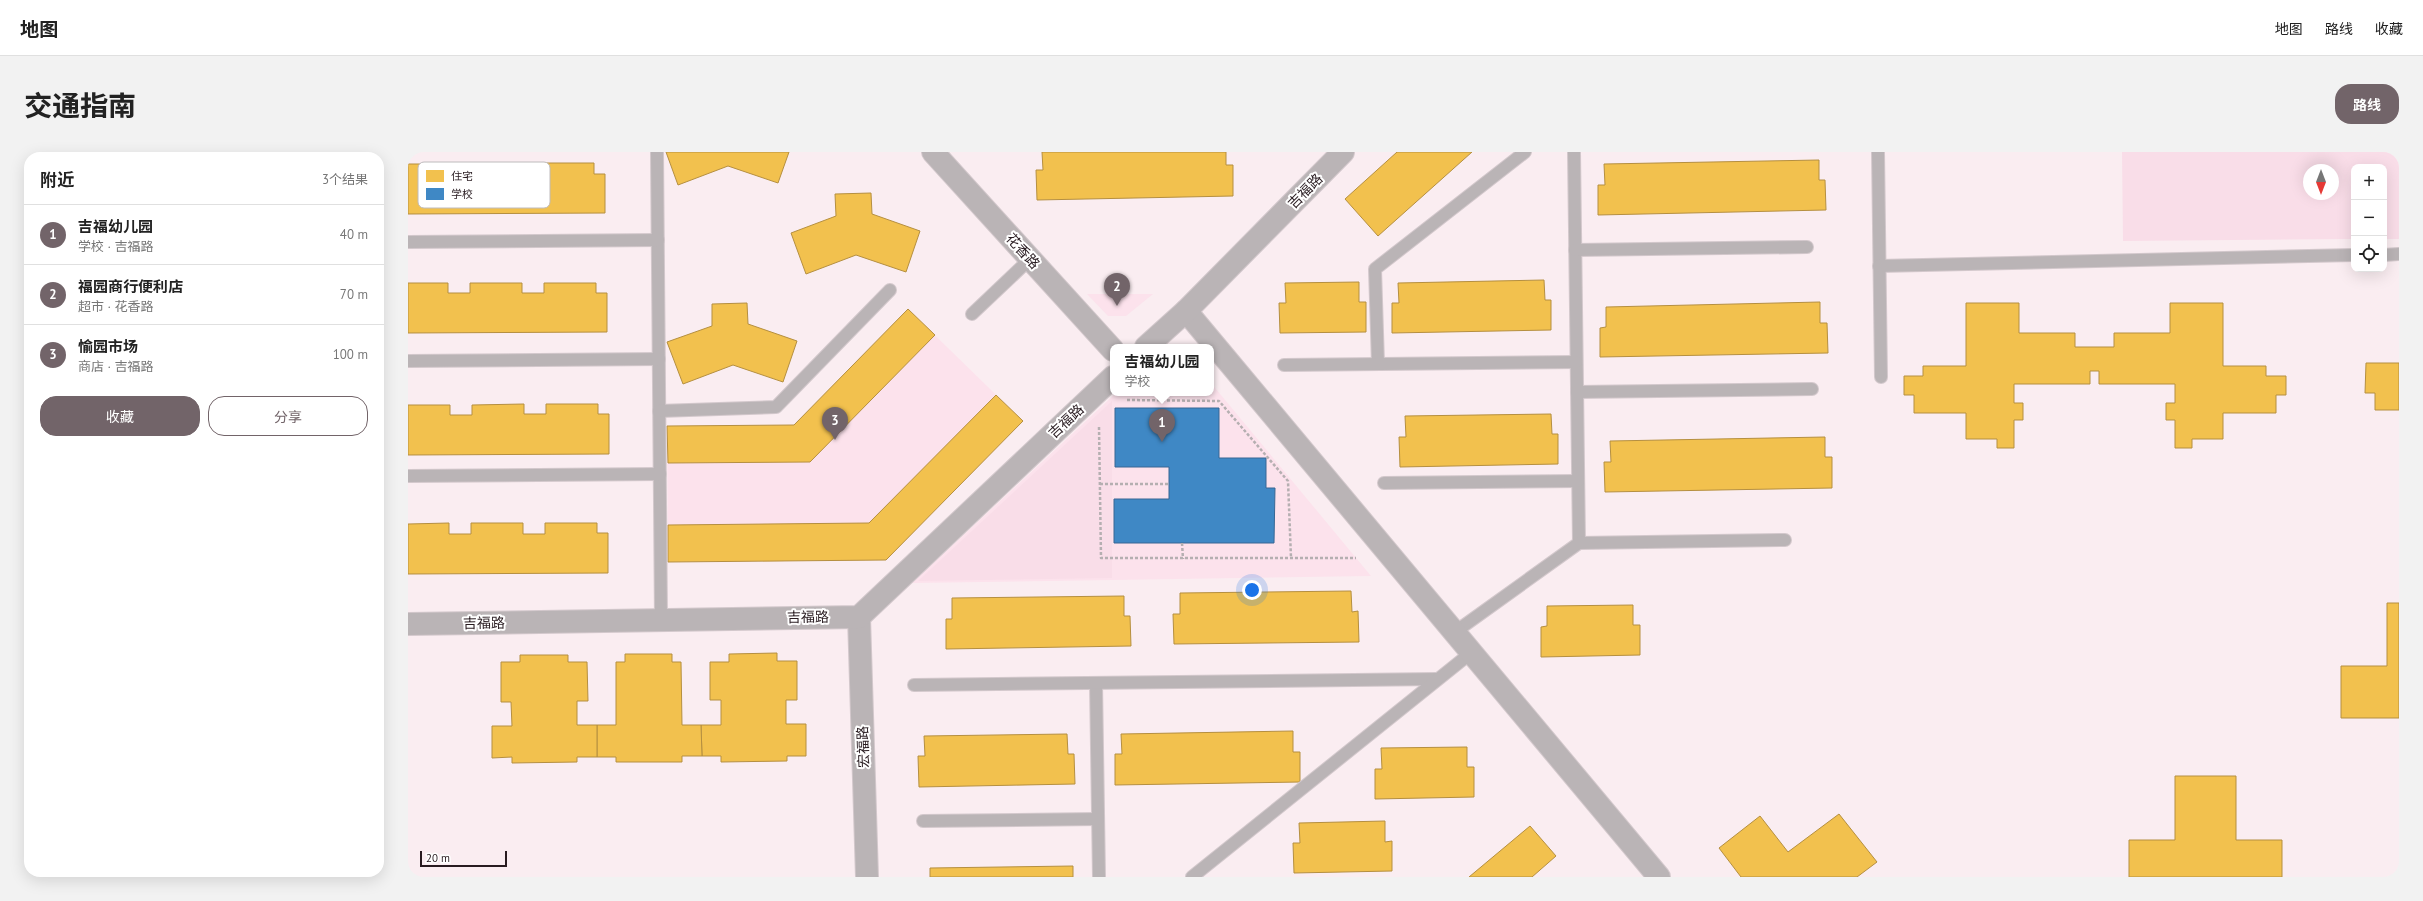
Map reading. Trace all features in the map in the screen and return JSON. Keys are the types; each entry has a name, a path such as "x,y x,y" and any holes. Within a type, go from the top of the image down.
{"street":[{"name":"花香路","path":"933,152 1110,347"},
{"name":"吉福路","path":"1149,344 1186,311 1343,152"},
{"path":"1186,311 1214,344"},
{"path":"1214,344 1659,877"},
{"name":"吉福路","path":"408,624 859,617 1110,380"},
{"name":"宏福路","path":"859,617 866,877"}],"lane":[{"path":"656,152 660,410 661,620"},
{"path":"1378,364 1375,269 1525,152"},
{"path":"1574,152 1579,543"},
{"path":"1878,152 1881,377"},
{"path":"408,242 658,240"},
{"path":"1575,250 1807,247"},
{"path":"2387,255 2399,254"},
{"path":"1880,266 2351,255"},
{"path":"972,314 1030,259"},
{"path":"660,410 776,407 890,290"},
{"path":"408,361 659,359"},
{"path":"1284,365 1576,362"},
{"path":"1577,392 1812,389"},
{"path":"408,476 660,474"},
{"path":"1384,483 1578,482"},
{"path":"1455,632 1579,543 1785,540"},
{"path":"1192,877 1472,652"},
{"path":"914,685 1437,679"},
{"path":"1096,683 1099,877"},
{"path":"923,821 1098,819"}],"path":[{"path":"1125,400 1219,401 1288,482 1291,558"},
{"path":"1099,419 1101,558 1356,558"},
{"path":"1100,484 1169,484"},
{"path":"1182,543 1183,559"}],"shaded area":[{"path":"2122,152 2399,152 2399,239 2387,239 2387,164 2351,164 2351,239 2123,241"},
{"path":"1087,294 1153,294 1126,316 1108,316"},
{"path":"908,309 1023,421 886,560 668,562 667,426 794,425"},
{"path":"1214,387 1371,576 912,583 1113,396 1214,396"},
{"path":"1112,401 1112,578 918,581"}],"building: 住宅":[{"path":"666,152 789,152 778,183 728,166 678,185"},
{"path":"1042,152 1226,152 1226,165 1233,165 1233,196 1037,200 1036,170 1043,170"},
{"path":"1397,152 1472,152 1378,236 1345,199"},
{"path":"1819,160 1819,180 1825,180 1826,210 1598,215 1598,185 1605,185 1604,164"},
{"path":"550,163 594,163 594,174 605,174 605,213 408,214 408,164 418,164 418,208 550,208"},
{"path":"871,193 872,214 920,231 906,272 856,255 806,274 791,233 836,216 835,194"},
{"path":"1544,280 1545,300 1551,300 1551,330 1392,333 1392,303 1399,303 1398,283"},
{"path":"1359,282 1359,302 1366,302 1366,332 1280,333 1279,303 1286,303 1285,283"},
{"path":"408,283 448,283 448,293 470,293 470,283 522,283 522,293 544,293 544,283 596,283 596,293 607,293 607,332 408,333"},
{"path":"1820,302 1820,323 1827,323 1828,353 1600,357 1600,328 1606,327 1606,307"},
{"path":"747,303 748,324 797,341 783,382 733,365 683,384 667,342 712,326 712,304"},
{"path":"1966,303 2019,303 2019,333 2075,333 2075,347 2114,347 2114,333 2170,333 2170,303 2223,303 2223,366 2266,366 2266,376 2286,376 2286,395 2276,395 2276,413 2223,413 2223,439 2192,439 2192,448 2175,448 2175,420 2166,420 2166,403 2175,403 2175,384 2099,384 2099,371 2090,371 2090,384 2014,384 2014,403 2023,403 2023,420 2014,420 2014,448 1997,448 1997,439 1966,439 1966,413 1914,413 1914,395 1904,395 1904,376 1923,376 1923,366 1966,366"},
{"path":"908,309 935,335 810,462 668,463 667,426 794,425"},
{"path":"2366,363 2399,363 2399,410 2375,410 2375,393 2365,393"},
{"path":"996,395 1023,421 886,560 668,562 668,525 869,523"},
{"path":"524,404 524,414 546,414 546,404 598,404 598,414 609,414 609,454 408,455 408,405 450,405 450,415 472,415 472,405"},
{"path":"1551,414 1552,434 1558,434 1558,464 1400,467 1399,437 1406,437 1405,416"},
{"path":"1825,437 1825,457 1832,457 1832,488 1605,492 1604,462 1611,462 1610,441"},
{"path":"449,523 449,534 471,534 471,523 523,523 523,534 545,534 545,523 597,523 597,533 608,533 608,573 408,574 408,524"},
{"path":"1351,591 1352,612 1358,611 1359,642 1174,644 1173,614 1180,614 1180,593"},
{"path":"1124,596 1124,616 1130,616 1131,646 946,649 946,619 952,619 952,598"},
{"path":"2387,603 2399,603 2399,718 2341,718 2341,666 2387,666"},
{"path":"1633,605 1633,625 1640,625 1640,655 1541,657 1541,627 1547,626 1547,606"},
{"path":"777,653 777,661 797,661 797,700 786,700 786,724 806,724 806,756 787,756 787,761 721,762 721,756 702,756 701,725 721,725 721,700 710,700 710,662 729,662 729,654"},
{"path":"625,654 672,654 672,662 681,662 682,725 701,725 702,756 682,756 682,762 616,762 616,757 597,757 597,725 616,725 616,662 625,662"},
{"path":"520,655 568,655 568,662 587,662 588,701 577,701 577,725 597,725 597,757 577,757 577,762 512,763 512,757 492,758 492,726 512,726 511,702 501,702 501,662 520,662"},
{"path":"1293,731 1293,752 1300,752 1300,782 1115,785 1115,754 1122,754 1121,734"},
{"path":"1067,734 1068,754 1074,754 1075,784 919,787 918,756 925,756 924,736"},
{"path":"1467,747 1467,767 1474,767 1474,797 1375,799 1375,769 1382,769 1381,748"},
{"path":"2175,776 2236,776 2236,840 2282,840 2282,877 2129,877 2129,840 2175,840"},
{"path":"1839,814 1877,862 1857,877 1741,877 1719,848 1760,816 1788,852"},
{"path":"1385,821 1385,842 1392,841 1392,871 1294,873 1293,843 1300,843 1299,823"},
{"path":"1530,826 1556,856 1532,877 1469,877"},
{"path":"1073,866 1073,877 930,877 930,868"}],"building: 学校":[{"path":"1115,408 1219,408 1219,458 1266,458 1266,488 1275,488 1274,543 1114,543 1114,499 1169,499 1169,467 1115,467"}],"place":[{"name":"福园商行便利店","path":"1117,306"},
{"name":"愉园市场","path":"835,440"},
{"name":"吉福幼儿园","path":"1162,442"}]}
